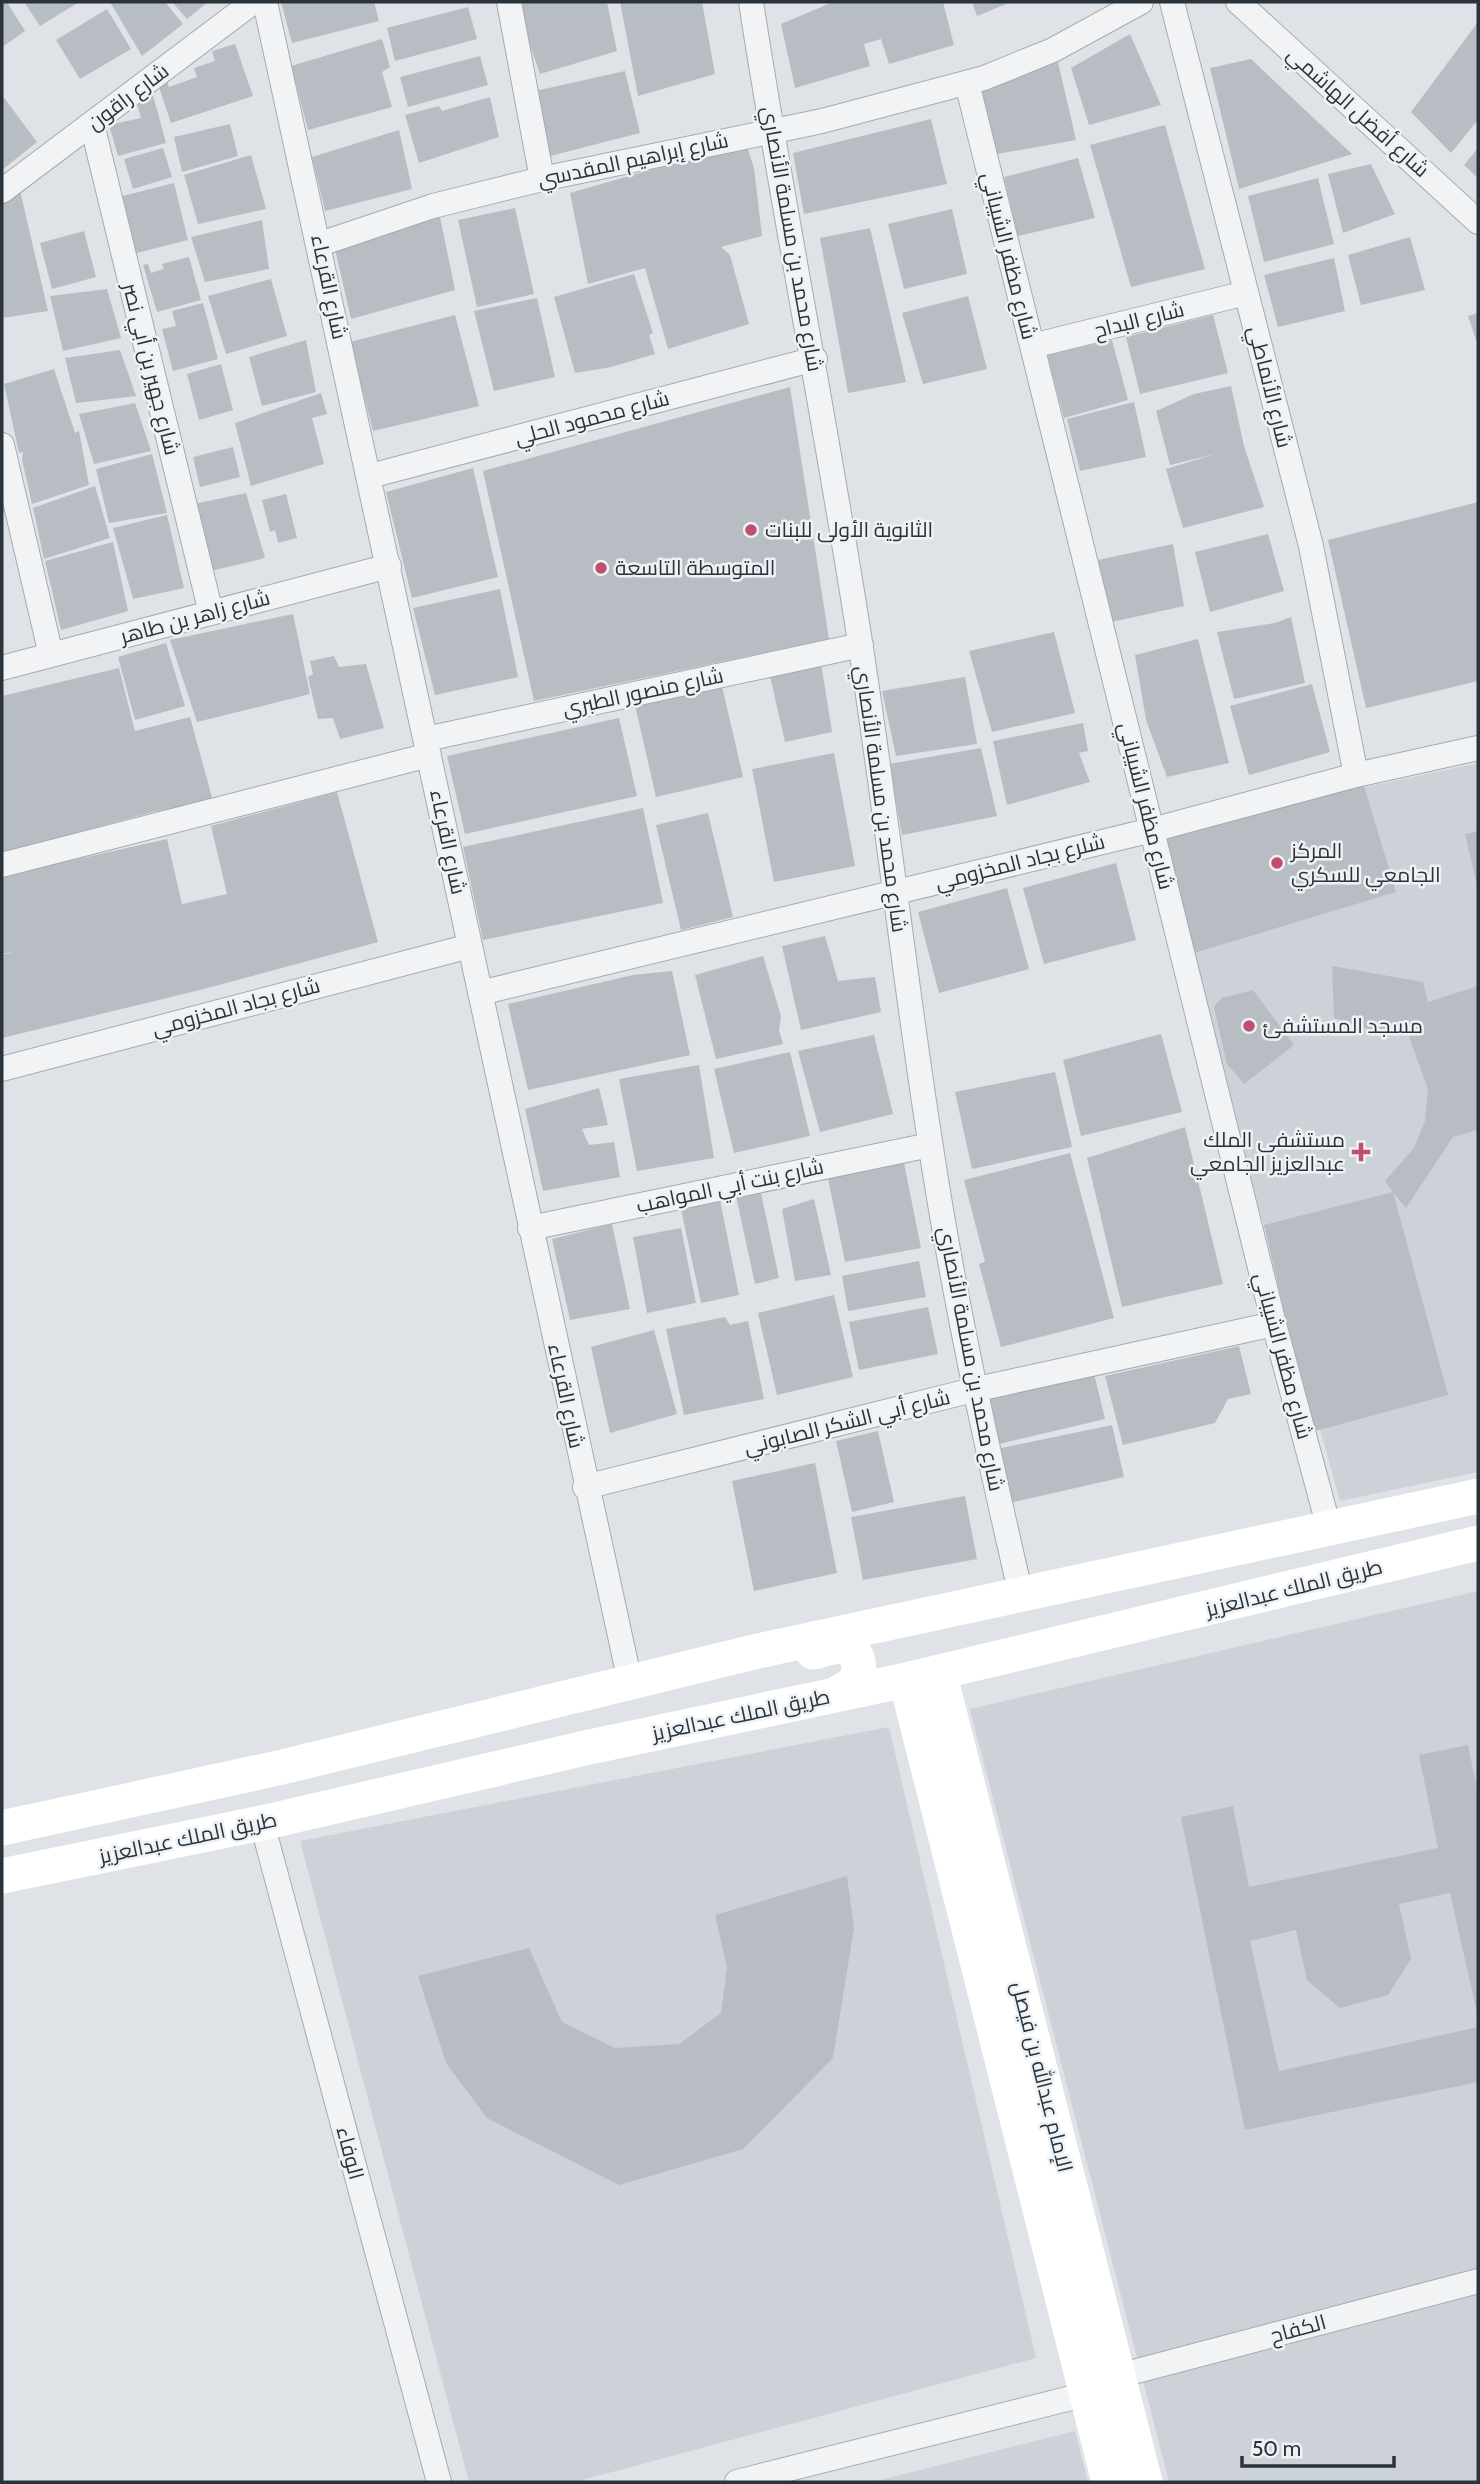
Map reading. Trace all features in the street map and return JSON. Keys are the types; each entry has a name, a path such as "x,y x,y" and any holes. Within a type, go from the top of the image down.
{"main road":[{"path":"2,1828 278,1768 630,1682 1478,1496"},
{"name":"طريق الملك عبدالعزيز","path":"2,1876 262,1824 585,1748 923,1676 1478,1543"},
{"path":"500,1715 590,1703 837,1647 848,1648 857,1656 859,1668 853,1682 835,1695"},
{"name":"الإمام عبدالله بن فيصل","path":"923,1676 1118,2376 1145,2482"},
{"name":"الإمام عبدالله بن فيصل","path":"923,1676 1109,2482"}],"street":[{"name":"شارع راقون","path":"2,191 253,2"},
{"name":"شارع القرعاء","path":"265,2 320,244 630,1682"},
{"path":"509,2 542,179"},
{"name":"شارع محمد بن مسلمة الأنصاري","path":"751,2 771,130 815,359 861,645 930,1145 973,1390 1021,1595"},
{"name":"شارع إبراهيم المقدسي","path":"320,244 433,206 542,179 822,121 967,83 1053,50 1140,2"},
{"name":"شارع الأنماطي","path":"1172,2 1311,546 1356,775"},
{"name":"شارع أفضل الهاشمي","path":"1238,2 1478,222"},
{"name":"شارع مظفر الشيباني","path":"967,83 1274,1324 1329,1528"},
{"name":"شارع جهير بن أبي نصر","path":"92,124 211,613"},
{"name":"شارع البداح","path":"1032,346 1247,293"},
{"name":"شارع محمود الحلي","path":"370,476 815,359"},
{"path":"2,445 5,476 51,655"},
{"name":"شارع زاهر بن طاهر","path":"2,668 389,566"},
{"name":"شارع منصور الطبري","path":"2,865 428,747 861,645"},
{"name":"شلرع بجاد المخزومي","path":"480,993 1152,830 1356,775 1478,748"},
{"name":"شارع بجاد المخزومي","path":"2,1069 470,946"},
{"name":"شارع بنت أبي المواهب","path":"530,1228 930,1145"},
{"name":"شارع أبي الشكر الصابوني","path":"586,1487 973,1390 1274,1324"},
{"name":"الوفاء","path":"262,1824 439,2482"},
{"name":"الكفاح","path":"1118,2376 1478,2281"},
{"path":"737,2482 1087,2394"}],"shaded area":[{"name":"مستشفى الملك عبدالعزيز الجامعي","path":"1478,763 1478,1472 1340,1501 1155,832"},
{"path":"1478,1591 1478,2482 1169,2482 970,1709"},
{"path":"889,1727 1036,2358 575,2482 469,2482 300,1841"},
{"path":"1075,2431 1088,2482 872,2482"}],"building":[{"path":"2,2 7,2 25,31 2,47"},
{"path":"24,2 79,2 40,26"},
{"path":"110,2 165,2 183,24 142,56"},
{"path":"172,2 208,2 187,19"},
{"path":"281,2 374,2 379,21 292,43"},
{"path":"607,2 617,51 540,74 515,3"},
{"path":"620,2 702,2 715,74 638,96"},
{"path":"833,2 943,2 954,45 889,64 881,39 864,44 870,66 795,88 781,24"},
{"path":"972,2 1011,2 977,16"},
{"path":"468,7 477,39 395,61 387,28"},
{"path":"107,9 131,49 80,79 56,40"},
{"path":"1478,22 1478,120 1451,153 1411,112"},
{"path":"1130,34 1161,105 1089,125 1071,68"},
{"path":"382,39 390,67 382,72 392,107 308,130 291,66"},
{"path":"235,44 253,96 171,123 156,78 165,75 169,87 197,77 194,68 215,61 212,51"},
{"path":"480,56 488,85 408,107 400,77"},
{"path":"1251,59 1352,154 1239,189 1210,68"},
{"path":"1058,62 1076,140 997,154 979,90"},
{"path":"625,71 640,133 550,156 535,91"},
{"path":"2,95 37,142 2,170"},
{"path":"153,95 166,143 118,156 109,125 141,118 136,100"},
{"path":"490,97 499,137 419,163 405,115 439,106 442,111"},
{"path":"931,119 947,184 804,214 793,153"},
{"path":"230,124 238,156 182,172 174,137"},
{"path":"1165,125 1205,269 1131,287 1090,145"},
{"path":"399,130 412,189 325,211 312,157"},
{"path":"747,146 754,168 762,236 721,247 730,255 749,324 668,349 645,268 588,284 570,193 730,147"},
{"path":"163,148 172,177 133,189 124,159"},
{"path":"1478,148 1478,178 1464,165"},
{"path":"251,155 266,209 198,224 184,175"},
{"path":"1078,158 1095,218 1018,236 1004,177"},
{"path":"1371,164 1395,214 1343,233 1328,174"},
{"path":"1318,178 1334,244 1264,262 1248,196"},
{"path":"174,183 188,240 133,254 119,197"},
{"path":"19,186 48,311 2,318 2,200"},
{"path":"515,208 534,294 477,307 458,220"},
{"path":"952,209 967,274 904,289 888,224"},
{"path":"440,217 455,290 351,319 335,249"},
{"path":"262,220 269,269 205,282 191,237"},
{"path":"870,228 906,382 848,393 820,238"},
{"path":"84,231 96,277 52,289 40,243"},
{"path":"1410,237 1425,290 1361,305 1348,255"},
{"path":"189,257 201,300 157,312 143,265 148,264 151,273 164,269 162,264"},
{"path":"1334,258 1345,311 1278,327 1264,275"},
{"path":"634,274 653,333 649,335 655,354 611,367 575,373 554,297"},
{"path":"271,279 287,336 226,354 208,296"},
{"path":"107,289 121,338 63,351 50,296"},
{"path":"968,296 987,369 923,384 902,313"},
{"path":"537,298 555,377 494,391 474,311"},
{"path":"203,303 218,359 173,371 162,329 176,326 172,311"},
{"path":"1478,313 1478,346 1468,316"},
{"path":"455,315 479,406 373,431 350,342"},
{"path":"1213,315 1228,373 1140,394 1126,337"},
{"path":"306,340 316,392 262,406 249,357"},
{"path":"1112,340 1128,400 1064,418 1047,355"},
{"path":"120,350 136,396 76,403 65,358"},
{"path":"221,364 233,410 199,420 187,374"},
{"path":"54,369 75,433 79,431 89,485 32,504 22,460 23,452 19,453 4,384"},
{"path":"1231,386 1244,446 1264,507 1183,528 1166,469 1215,454 1170,465 1156,411 1194,394"},
{"name":"المتوسطة التاسعة","path":"790,387 829,639 534,701 483,471"},
{"path":"321,393 327,414 312,418 324,464 251,486 235,423"},
{"path":"1134,402 1146,457 1080,471 1067,419"},
{"path":"135,403 151,451 94,464 79,414"},
{"path":"233,447 240,477 200,487 193,457"},
{"path":"152,454 167,513 109,523 96,469"},
{"path":"473,468 498,577 412,598 386,492"},
{"path":"95,486 110,538 44,559 33,508"},
{"path":"246,493 265,558 211,571 194,504"},
{"path":"286,494 297,538 278,543 275,530 270,532 262,500"},
{"path":"1478,502 1478,681 1366,708 1328,540"},
{"path":"167,515 184,588 133,599 113,528"},
{"path":"1268,534 1284,591 1210,612 1195,552"},
{"path":"113,542 128,611 61,630 45,561"},
{"path":"1173,544 1184,606 1112,622 1098,560"},
{"path":"500,589 518,677 435,695 413,608"},
{"path":"293,614 310,694 197,722 170,640"},
{"path":"1291,617 1305,683 1234,699 1217,632 1275,623"},
{"path":"1054,632 1075,713 992,732 969,651"},
{"path":"1198,639 1229,763 1167,777 1146,720 1135,655"},
{"path":"166,643 185,706 135,720 118,657"},
{"path":"334,656 339,667 366,664 384,728 340,739 333,718 318,719 308,677 313,674 310,661"},
{"path":"821,663 832,732 785,742 770,676"},
{"path":"119,668 135,731 190,717 213,801 153,812 2,853 2,696"},
{"path":"965,677 977,744 896,756 882,691"},
{"path":"1312,684 1330,752 1249,775 1230,706"},
{"path":"722,686 743,777 656,797 635,705"},
{"path":"619,718 637,796 465,834 447,756"},
{"path":"1083,723 1088,751 1079,753 1090,782 1007,805 993,741"},
{"path":"981,748 997,816 902,835 889,764"},
{"path":"834,753 855,866 774,882 752,769"},
{"name":"المركز الجامعي للسكري","path":"1361,776 1396,892 1194,953 1159,834"},
{"path":"337,792 378,942 200,990 2,1038 2,955 15,951 2,954 2,876 167,839 182,904 227,894 211,826"},
{"path":"643,808 663,903 483,940 463,847"},
{"path":"708,813 733,917 681,930 656,825"},
{"path":"1478,831 1478,886 1477,886 1465,834"},
{"path":"1116,863 1136,940 1044,964 1023,888"},
{"path":"1007,888 1029,969 939,993 918,912"},
{"path":"825,936 838,981 875,977 881,1012 801,1030 782,946"},
{"path":"763,956 781,1016 779,1030 783,1044 716,1059 695,975"},
{"path":"1332,966 1423,982 1428,1002 1478,986 1478,1130 1453,1137 1406,1208 1385,1181 1414,1148 1425,1121 1428,1089 1408,1034 1389,1036 1334,1018"},
{"path":"672,971 690,1055 528,1090 508,1004 633,975"},
{"name":"مسجد المستشفئ","path":"1253,990 1294,1045 1244,1084 1227,1064 1214,1007 1222,998"},
{"path":"1161,1034 1182,1112 1081,1136 1063,1060"},
{"path":"874,1035 893,1114 820,1132 798,1051"},
{"path":"790,1052 810,1136 734,1153 714,1069"},
{"path":"699,1065 714,1158 637,1171 619,1079"},
{"path":"1055,1072 1072,1147 972,1169 955,1092"},
{"path":"599,1088 608,1125 582,1129 589,1145 614,1142 620,1177 543,1191 525,1109"},
{"path":"1185,1127 1223,1284 1122,1307 1087,1158"},
{"path":"1070,1153 1114,1318 1001,1347 979,1264 985,1262 964,1180"},
{"path":"904,1163 921,1248 845,1262 828,1178"},
{"path":"1393,1192 1448,1395 1312,1432 1264,1225"},
{"path":"761,1193 779,1278 755,1284 736,1196"},
{"path":"814,1199 831,1275 795,1281 782,1209"},
{"path":"720,1200 739,1295 701,1303 681,1209"},
{"path":"612,1224 630,1309 570,1320 552,1239"},
{"path":"681,1228 696,1303 647,1313 633,1237"},
{"path":"919,1261 926,1297 848,1311 842,1276"},
{"path":"834,1295 853,1377 777,1395 758,1313"},
{"path":"928,1307 938,1354 859,1370 849,1322"},
{"path":"725,1317 730,1325 748,1321 764,1399 684,1415 666,1329"},
{"path":"654,1330 677,1414 610,1433 591,1347"},
{"path":"1239,1346 1251,1394 1228,1399 1215,1423 1123,1445 1105,1376"},
{"path":"1093,1369 1105,1419 995,1445 983,1395"},
{"path":"1112,1425 1124,1477 1009,1503 997,1449"},
{"path":"878,1431 894,1502 852,1512 836,1441"},
{"path":"815,1463 837,1573 754,1591 732,1481"},
{"path":"965,1496 977,1559 863,1580 851,1517"},
{"path":"1468,1745 1478,1794 1478,2017 1450,1893 1399,1904 1411,1959 1388,1995 1340,2008 1307,1980 1296,1930 1250,1941 1279,2071 1478,2027 1478,2082 1245,2130 1181,1817 1233,1806 1249,1887 1438,1848 1419,1755"},
{"path":"847,1876 854,1928 833,2058 743,2149 619,2185 487,2118 446,2063 418,1976 529,1948 562,2022 615,2048 679,2044 721,2013 727,1968 715,1915"}],"place":[{"name":"الثانوية الأولى للبنات","path":"751,530"},
{"name":"المتوسطة التاسعة","path":"601,568"},
{"name":"المركز الجامعي للسكري","path":"1277,863"},
{"name":"مسجد المستشفئ","path":"1249,1026"},
{"name":"مستشفى الملك عبدالعزيز الجامعي","path":"1361,1152"}]}
